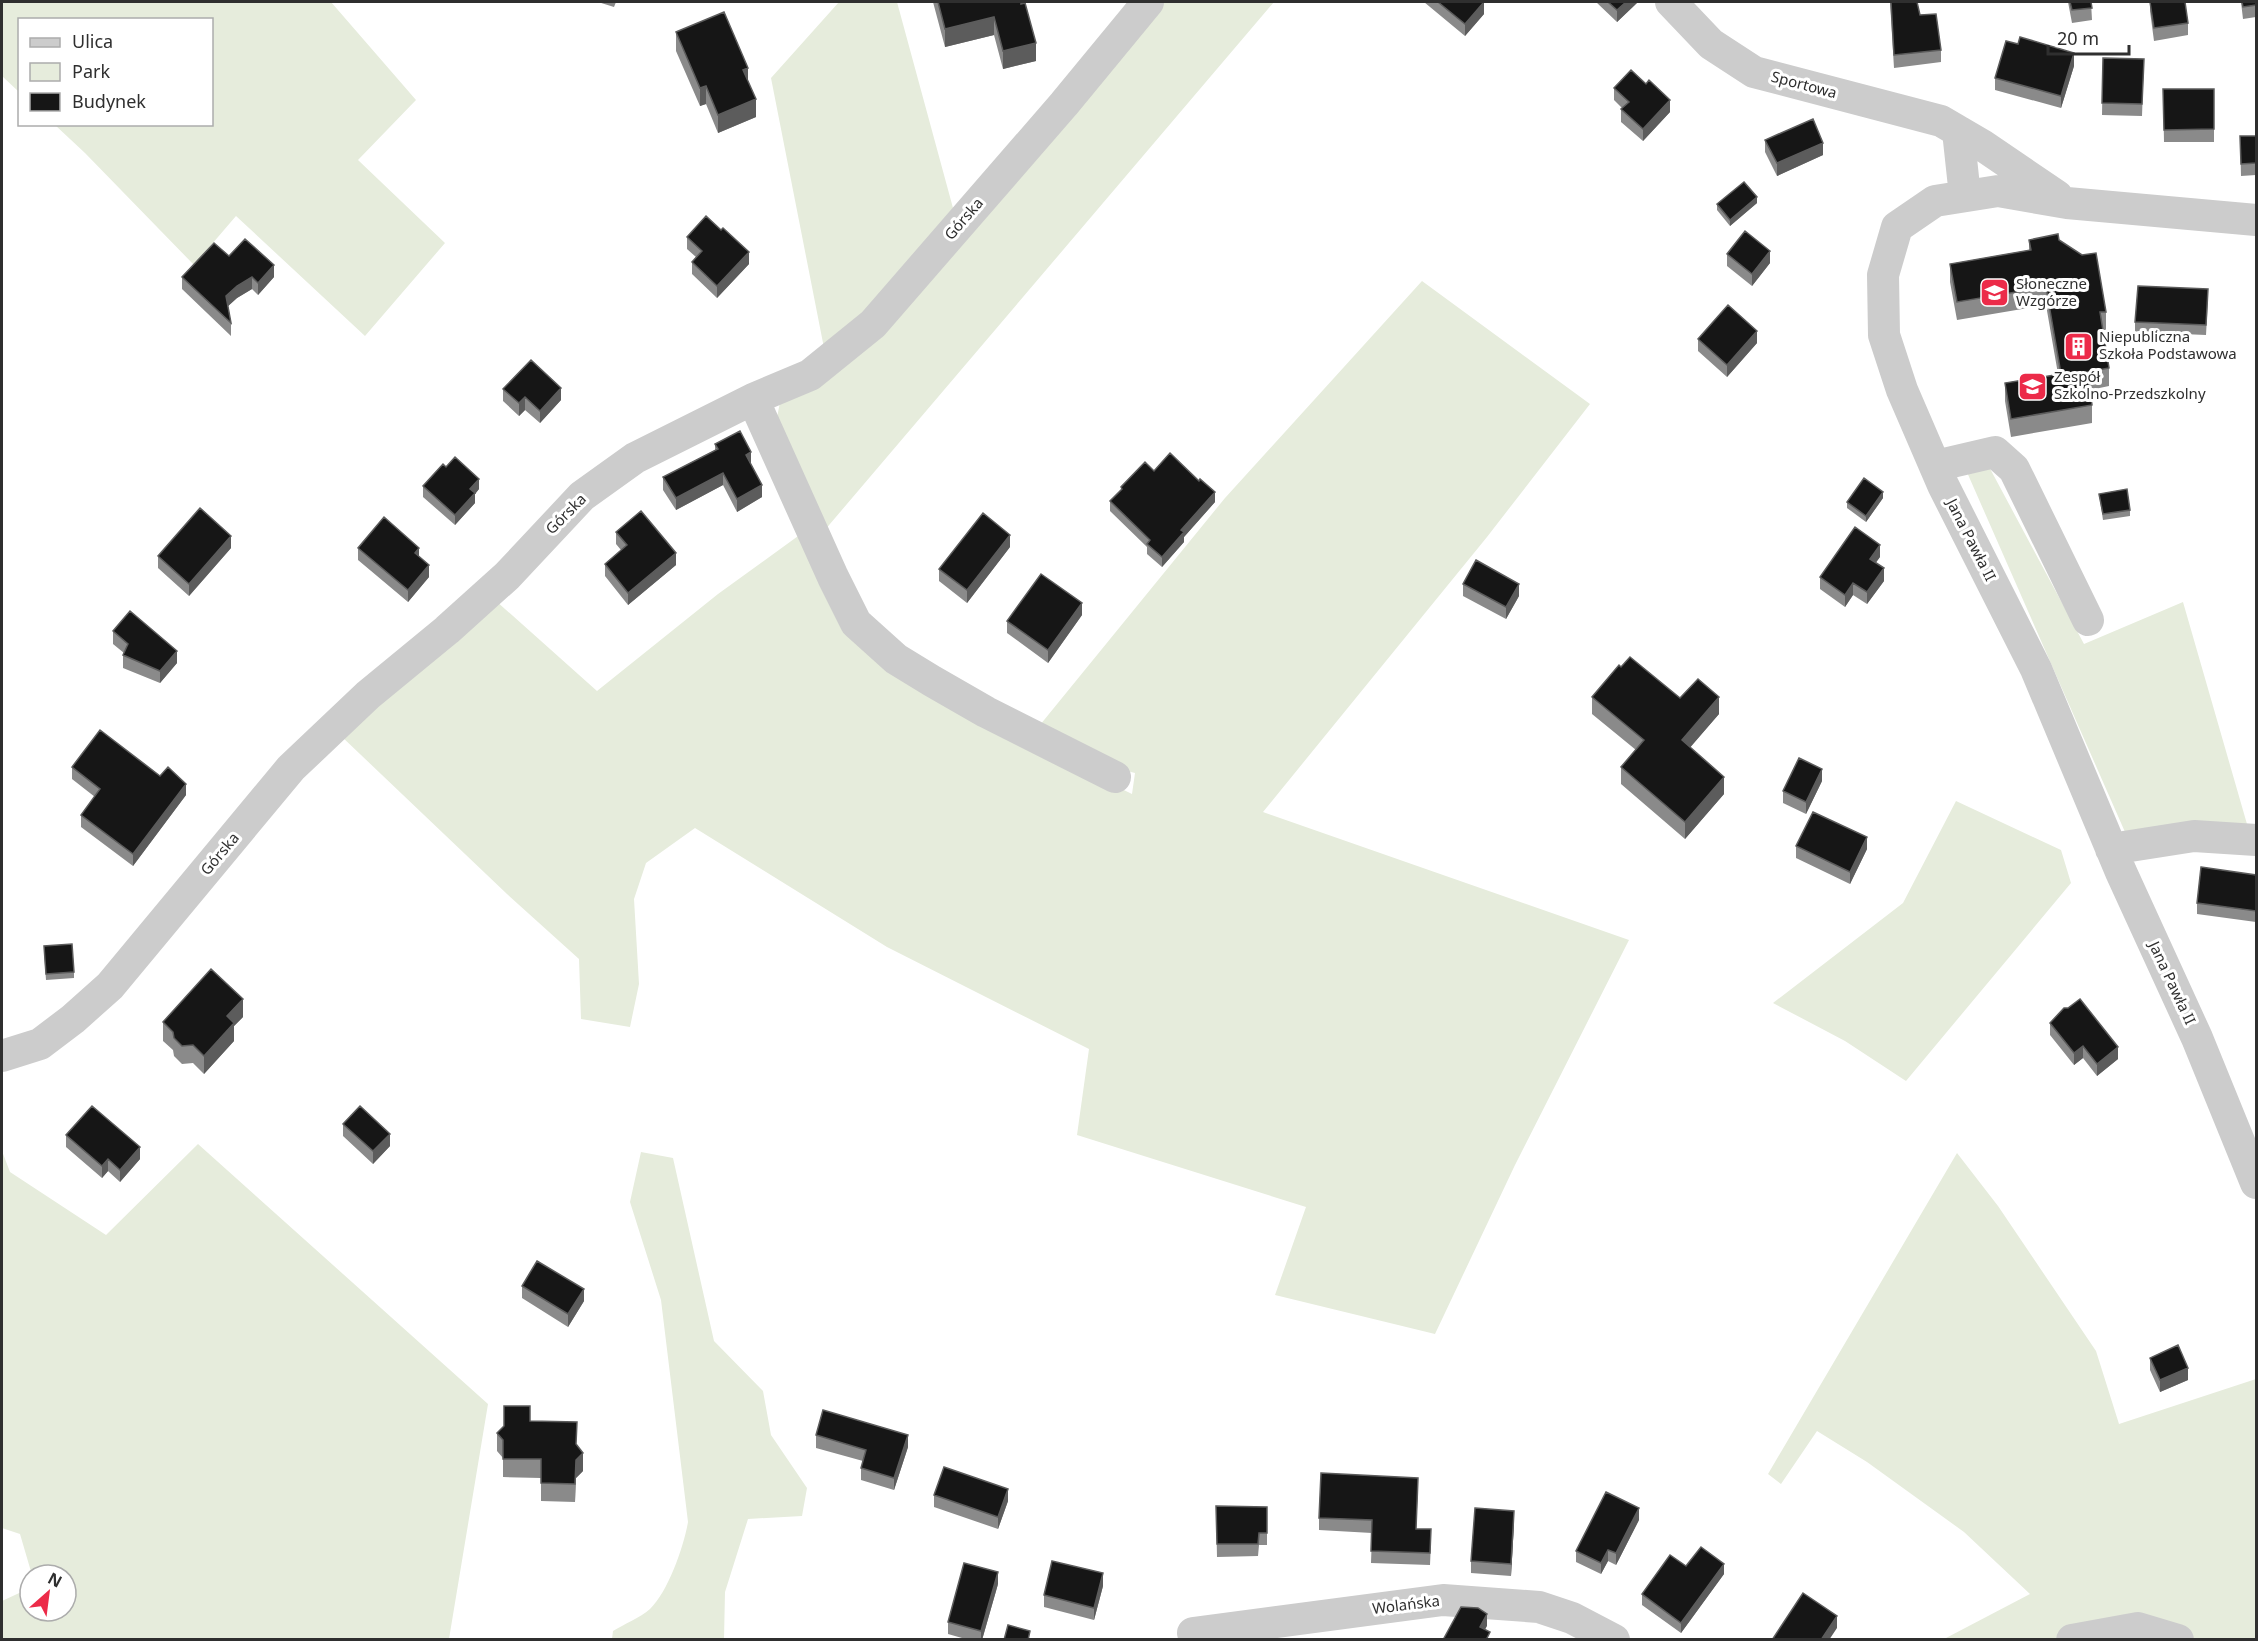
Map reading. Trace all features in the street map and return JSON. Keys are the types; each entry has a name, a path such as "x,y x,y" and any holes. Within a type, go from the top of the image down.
{"street":[{"name":"Górska","path":"2,1056 40,1044 73,1019 110,986 291,768 368,695 447,630 507,576 582,496 635,458 753,399 810,375 873,324 1064,104 1148,2"},
{"name":"Sportowa","path":"1671,2 1711,44 1754,72 1941,121 2067,203"},
{"path":"1959,131 1965,196"},
{"name":"Jana Pawła II","path":"2256,220 2067,203 1998,191 1935,201 1897,227 1882,275 1884,335 1902,390 1935,466 2036,669 2111,849 2197,1038 2256,1183"},
{"path":"753,399 856,623 896,659 932,681 986,712 1115,777"},
{"path":"1935,466 1995,453 2014,469 2088,620"},
{"path":"2111,849 2194,836 2256,840"},
{"name":"Wolańska","path":"1193,1633 1443,1600 1539,1607 1572,1618 1614,1640"},
{"path":"2072,1640 2139,1628 2178,1640"}],"green space":[{"path":"2,2 331,2 416,100 358,160 445,243 365,336 236,216 194,265 56,126 213,126 213,18 18,18 18,91 2,76"},
{"path":"839,2 897,2 953,208 884,296 824,348 771,78"},
{"path":"1157,2 1274,2 824,531 776,423 780,402"},
{"path":"1422,281 1590,404 1487,537 1263,812 1629,940 1515,1165 1435,1334 1275,1295 1306,1207 1077,1135 1089,1049 887,947 695,828 646,863 634,899 639,984 630,1027 581,1019 579,959 507,894 340,735 495,600 597,691 718,594 805,531 860,640 1005,732 1132,794 1135,773 1119,769 1040,725 1225,498"},
{"path":"1987,463 2084,644 2183,602 2249,831 2125,832 1966,470"},
{"path":"1956,801 2061,850 2071,883 1906,1081 1845,1041 1773,1003 1903,903"},
{"path":"198,1144 488,1404 449,1639 2,1639 2,1601 18,1594 18,1623 78,1623 78,1563 28,1563 20,1534 2,1528 2,1151 10,1172 106,1235"},
{"path":"641,1152 673,1158 714,1341 763,1391 771,1435 807,1488 802,1516 748,1519 725,1592 724,1639 612,1639 613,1631 650,1609 663,1592 683,1543 688,1522 661,1300 630,1202"},
{"path":"1957,1153 1998,1206 2096,1351 2119,1424 2256,1379 2256,1639 1946,1639 2030,1594 1964,1532 1867,1462 1817,1431 1781,1484 1768,1474"}],"building":[{"path":"938,2 1025,3 1036,43 1003,51 994,17 945,29"},
{"path":"1438,2 1484,2 1465,24"},
{"path":"1608,2 1626,2 1617,10"},
{"path":"1891,2 1917,2 1920,15 1936,14 1941,50 1894,55"},
{"path":"2070,2 2091,2 2092,8 2072,10"},
{"path":"2150,2 2185,2 2188,23 2154,28"},
{"path":"2242,2 2256,2 2256,5 2243,7"},
{"path":"724,12 748,68 743,70 756,99 718,115 706,86 700,88 676,32"},
{"path":"2020,37 2074,53 2061,96 1995,78 2006,41 2018,44"},
{"path":"2103,58 2144,59 2142,104 2102,103"},
{"path":"1631,70 1646,84 1649,80 1670,100 1643,129 1621,109 1629,102 1614,88"},
{"path":"2163,89 2214,89 2214,129 2164,130"},
{"path":"1813,119 1823,143 1777,163 1765,140"},
{"path":"2240,136 2256,136 2256,163 2241,164"},
{"path":"1744,182 1757,197 1730,220 1717,204"},
{"path":"706,216 749,252 717,286 692,262 702,251 687,237"},
{"path":"1745,231 1770,251 1752,274 1727,254"},
{"path":"2058,234 2059,240 2082,255 2096,253 2106,312 2100,312 2109,368 2087,372 2092,405 2011,419 2005,383 2061,374 2046,287 1957,302 1950,264 2031,250 2029,240"},
{"path":"245,239 274,265 258,283 252,277 226,296 231,323 182,277 214,243 229,256"},
{"path":"2138,286 2208,289 2206,325 2135,322"},
{"path":"1728,305 1757,331 1727,365 1698,339"},
{"path":"531,360 561,388 540,411 525,397 519,403 503,389"},
{"path":"740,431 751,452 746,455 762,485 737,499 723,473 676,498 663,477 718,449 715,444"},
{"path":"1170,453 1199,481 1200,479 1215,492 1181,530 1184,532 1162,557 1147,544 1150,540 1110,501 1145,462 1154,471"},
{"path":"455,457 479,479 470,489 475,493 455,515 423,486 443,464 446,467"},
{"path":"1864,478 1883,492 1866,516 1847,502"},
{"path":"2127,489 2130,510 2103,514 2099,494"},
{"path":"200,508 231,536 189,584 158,556"},
{"path":"641,511 676,553 628,593 605,564 627,545 616,532"},
{"path":"983,513 1010,535 967,590 939,569"},
{"path":"384,517 419,548 415,553 429,565 408,590 358,548"},
{"path":"1855,527 1880,545 1870,559 1884,568 1867,592 1853,583 1845,595 1820,577"},
{"path":"1476,560 1519,584 1506,607 1463,584"},
{"path":"1041,574 1082,603 1048,650 1007,621"},
{"path":"130,611 177,651 160,671 123,655 128,644 113,631"},
{"path":"1630,657 1680,698 1698,679 1719,697 1682,740 1724,777 1685,822 1621,767 1644,740 1592,697 1619,665 1621,667"},
{"path":"100,730 160,776 168,767 186,784 133,854 81,815 100,789 72,767"},
{"path":"1799,758 1822,769 1806,802 1783,791"},
{"path":"1813,812 1867,837 1850,872 1796,846"},
{"path":"2201,867 2256,875 2256,911 2197,903"},
{"path":"72,944 74,972 46,974 44,946"},
{"path":"211,969 243,999 227,1016 234,1023 204,1056 193,1045 182,1046 163,1022"},
{"path":"2080,999 2118,1047 2097,1064 2083,1046 2074,1053 2050,1023 2064,1008 2068,1008"},
{"path":"92,1106 140,1147 120,1170 108,1159 102,1166 66,1135"},
{"path":"360,1106 390,1134 373,1151 343,1124"},
{"path":"537,1261 584,1289 568,1314 522,1286"},
{"path":"2178,1345 2188,1368 2160,1380 2150,1358"},
{"path":"504,1406 530,1406 530,1421 577,1422 576,1444 583,1453 576,1460 575,1484 541,1483 541,1459 503,1459 503,1440 497,1433 504,1426"},
{"path":"823,1410 908,1435 894,1478 861,1468 866,1450 816,1435"},
{"path":"944,1467 1008,1489 998,1517 934,1495"},
{"path":"1321,1473 1418,1478 1416,1529 1431,1529 1430,1553 1371,1551 1372,1520 1319,1518"},
{"path":"1606,1492 1639,1508 1616,1553 1608,1550 1601,1563 1576,1551"},
{"path":"1216,1506 1267,1507 1267,1533 1259,1533 1258,1544 1217,1544"},
{"path":"1475,1508 1514,1511 1511,1564 1471,1561"},
{"path":"1701,1547 1724,1564 1681,1623 1642,1594 1670,1555 1686,1566"},
{"path":"1052,1561 1103,1573 1094,1608 1044,1595"},
{"path":"964,1563 998,1572 981,1631 948,1622"},
{"path":"1803,1593 1837,1616 1821,1640 1772,1640"},
{"path":"1461,1607 1478,1608 1487,1614 1480,1627 1490,1632 1486,1640 1443,1640"},
{"path":"1008,1625 1030,1631 1028,1640 1004,1640"}],"place":[{"name":"Słoneczne Wzgórze","path":"1995,293"},
{"name":"Niepubliczna Szkoła Podstawowa","path":"2078,346"},
{"name":"Zespół Szkolno-Przedszkolny","path":"2033,386"}]}
